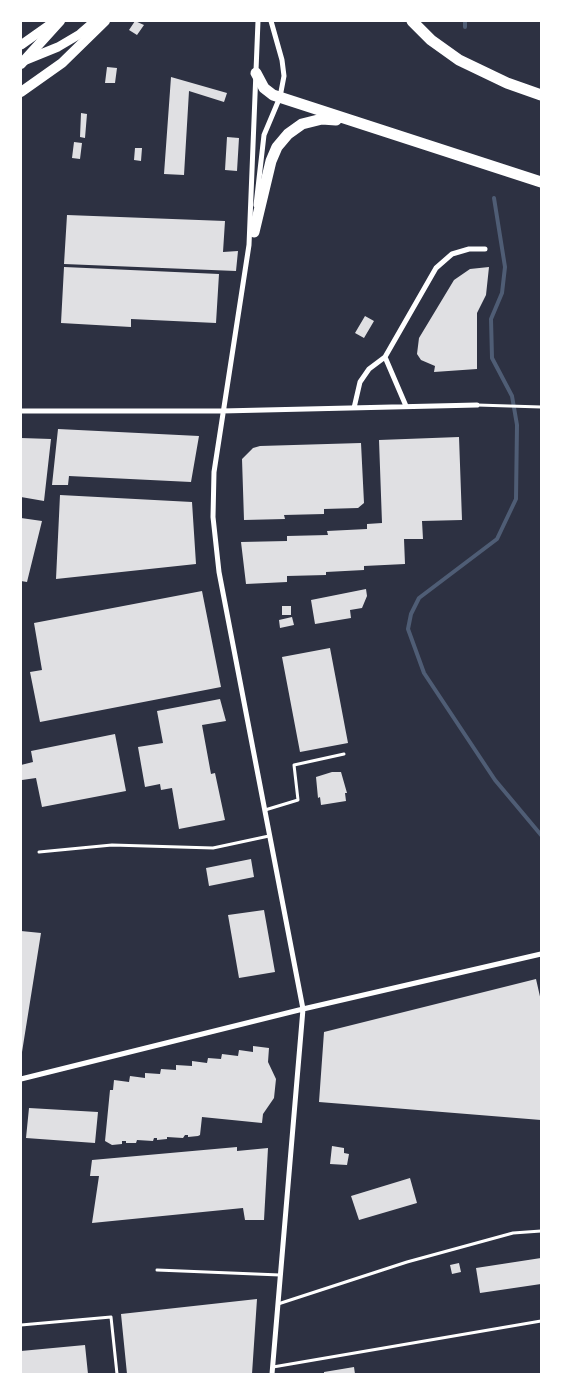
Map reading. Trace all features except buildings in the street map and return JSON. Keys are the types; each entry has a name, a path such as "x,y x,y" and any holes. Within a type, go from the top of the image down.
{"highway":[{"path":"412,21 431,40 459,60 507,83 541,95"},
{"path":"256,73 264,88 280,97 541,182"},
{"path":"254,232 271,161 277,147 288,134 302,124 322,119 350,121"}],"main road":[{"path":"21,45 55,21"},
{"path":"23,61 60,21"},
{"path":"23,61 58,47 80,34 95,21"},
{"path":"21,92 62,63 105,21"}],"street":[{"path":"258,21 249,245 222,411 214,472 212,517 219,572 303,1009 272,1374"},
{"path":"249,245 254,232 257,177 264,135 280,97 284,76 282,60 271,21"},
{"path":"354,408 360,382 369,369 385,357 436,268 452,254 469,249 486,249"},
{"path":"385,357 406,406"},
{"path":"21,411 222,411 477,405"},
{"path":"21,1079 303,1009 541,954"}],"lane":[{"path":"477,405 541,407"},
{"path":"265,810 298,800 294,765 344,754"},
{"path":"39,852 112,845 213,848 270,835"},
{"path":"277,1304 416,1260 513,1233 541,1231"},
{"path":"157,1270 280,1275"},
{"path":"21,1326 111,1317 117,1374"},
{"path":"272,1367 541,1321"}],"waterway":[{"path":"465,21 465,27"},
{"path":"494,198 505,267 502,293 491,319 492,358 512,396 517,425 516,499 497,539 419,598 411,614 408,629 424,673 495,780 541,835"}]}
